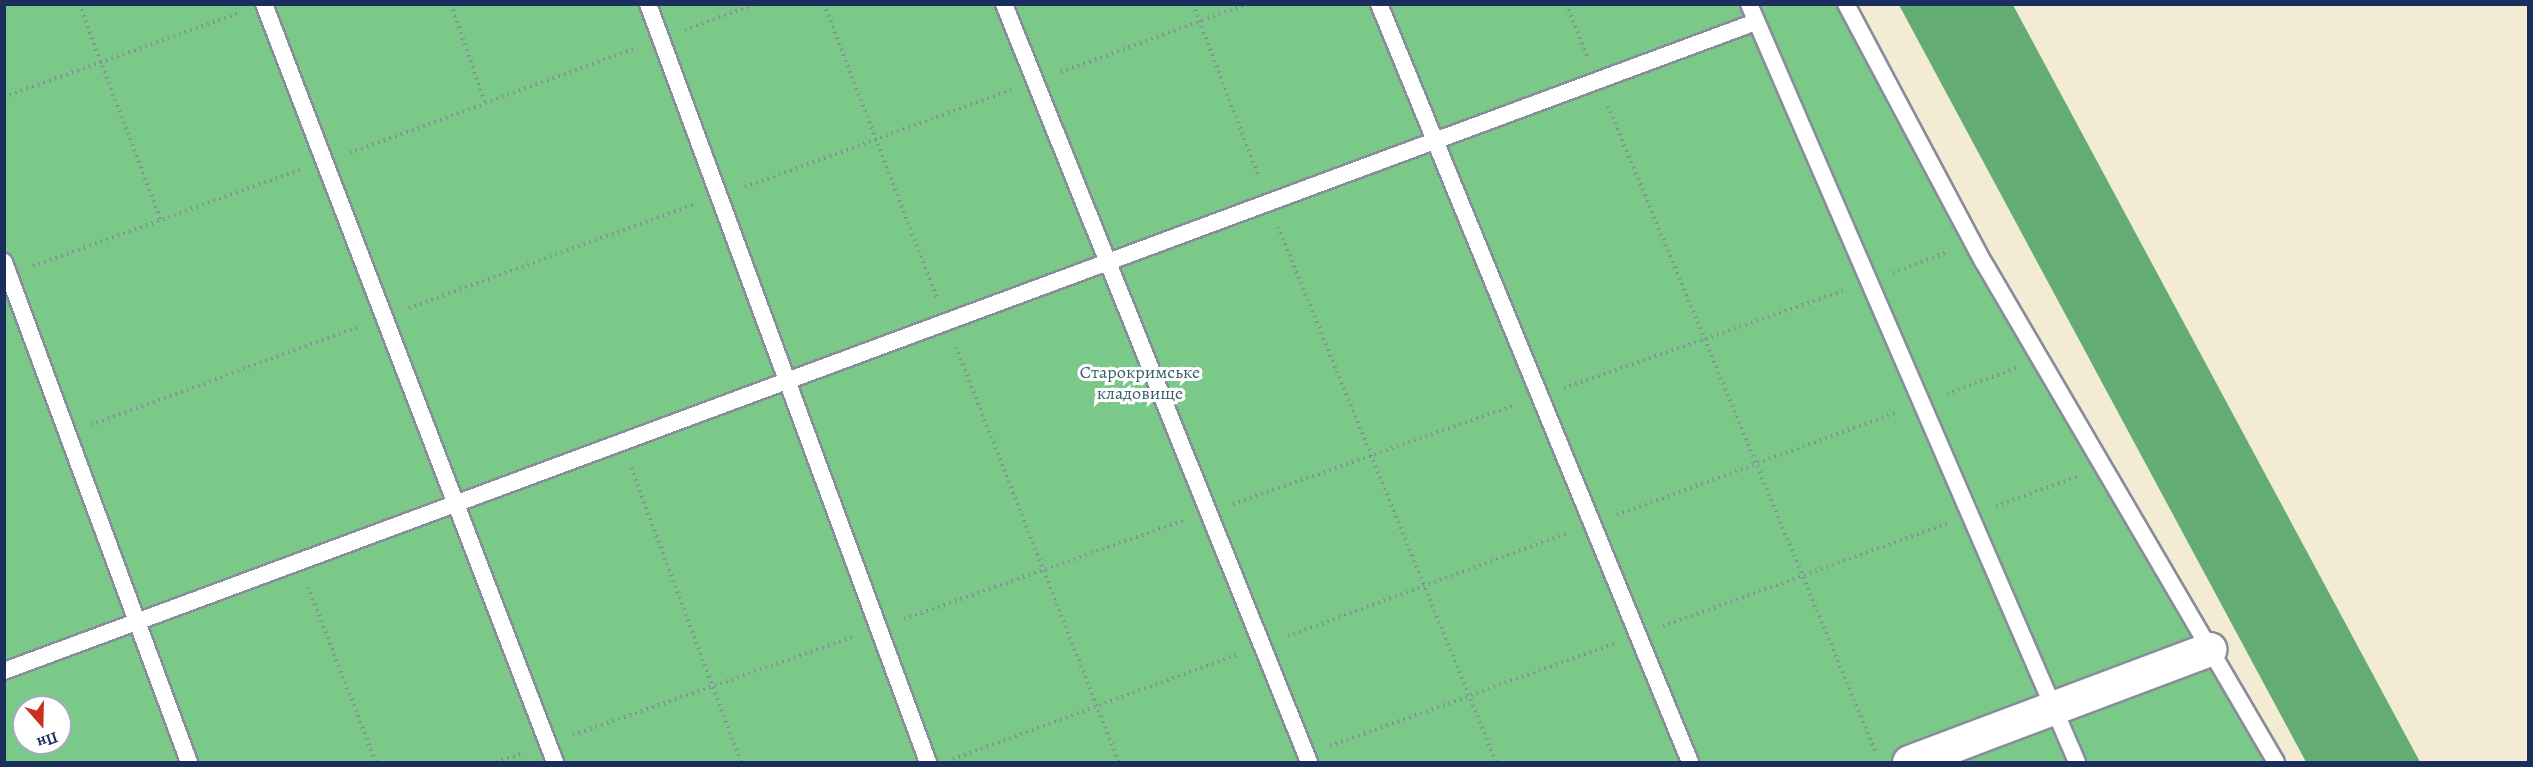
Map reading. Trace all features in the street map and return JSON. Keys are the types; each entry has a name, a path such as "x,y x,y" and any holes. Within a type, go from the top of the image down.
{"street":[{"path":"1909,762 2209,649"}],"lane":[{"path":"648,4 783,382 928,762"},
{"path":"1004,4 1308,759"},
{"path":"1379,4 1690,762"},
{"path":"1749,4 2052,710 2077,762"},
{"path":"1846,4 1973,242 2276,762"},
{"path":"257,6 325,162 555,762"},
{"path":"4,671 1756,22"},
{"path":"7,268 70,433 189,762"}],"path":[{"path":"79,4 160,221"},
{"path":"451,4 485,103"},
{"path":"7,268 160,221 755,4"},
{"path":"825,4 946,322 1119,762"},
{"path":"1193,4 1269,203 1496,762"},
{"path":"70,433 1248,4"},
{"path":"1566,4 1880,762"},
{"path":"4,97 257,6"},
{"path":"496,762 1868,282 1973,242"},
{"path":"944,762 2040,359"},
{"path":"621,442 741,762"},
{"path":"1308,759 1469,696 2103,468"},
{"path":"298,562 376,762"}],"green space":[{"name":"Старокримське кладовище","path":"4,5 1846,5 2276,762 5,762"},
{"path":"1899,5 2013,5 2420,762 2306,762"}]}
